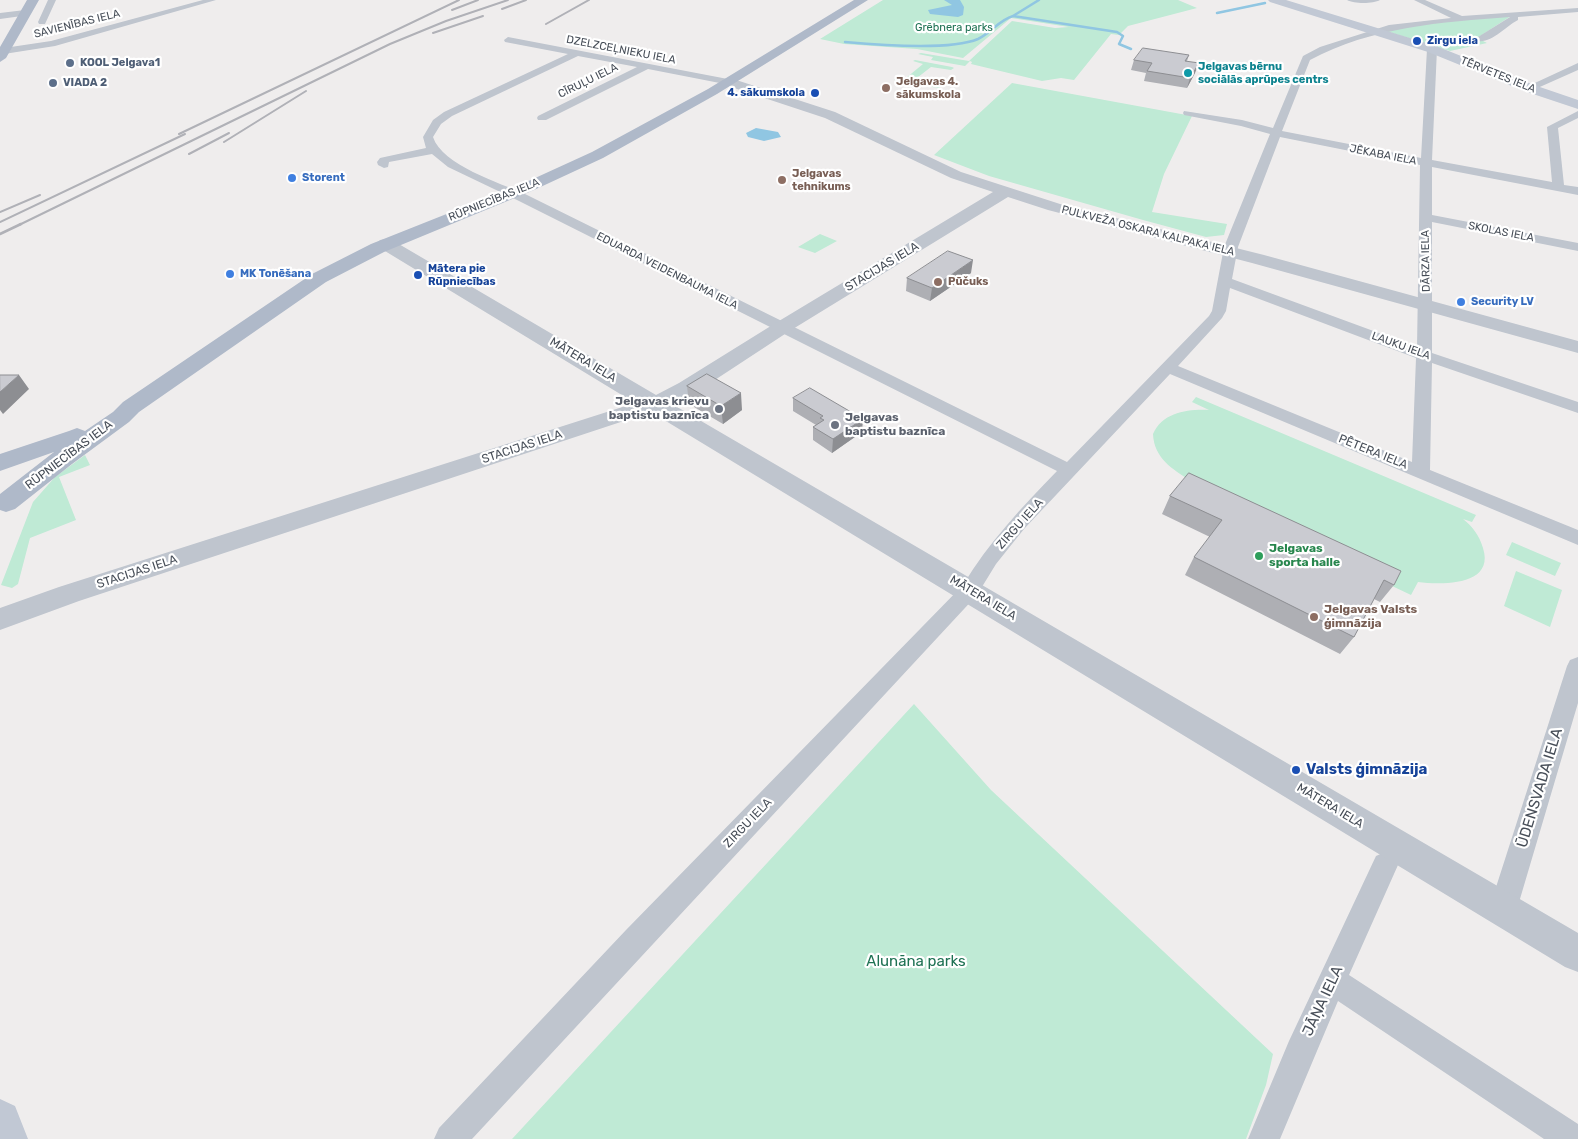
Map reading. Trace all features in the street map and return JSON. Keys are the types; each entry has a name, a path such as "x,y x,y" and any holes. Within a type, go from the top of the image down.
{"main road":[{"path":"2,55 33,0"},
{"name":"RŪPNIECĪBAS IELA","path":"3,513 63,458 131,407 292,295 347,262 386,244 559,174 730,82 862,0"},
{"name":"TĒRVETES IELA","path":"1274,0 1432,49 1529,88 1578,104"},
{"name":"RŪPNIECĪBAS IELA","path":"0,463 50,447 82,434 114,414 131,407"},
{"name":"RŪPNIECĪBAS IELA","path":"0,475 7,480 10,489 3,513"},
{"path":"0,1121 6,1139"}],"street":[{"path":"42,22 52,0"},
{"name":"SAVIENĪBAS IELA","path":"2,55 52,44 182,4 212,0"},
{"path":"1351,0 1376,0"},
{"path":"1418,0 1461,19"},
{"path":"1564,3 1578,9"},
{"name":"ZIRGU IELA","path":"450,1139 642,933 970,590 989,559 1016,524 1215,318 1219,311 1230,251 1306,58 1323,49 1392,27 1578,9"},
{"path":"0,16 47,11"},
{"path":"1481,39 1515,18 1512,14"},
{"name":"DZELZCEĻNIEKU IELA","path":"508,40 730,82"},
{"name":"DĀRZA IELA","path":"1421,472 1426,163 1432,49"},
{"path":"384,165 384,160 390,158 434,150 428,136 437,122 448,114 575,54"},
{"path":"1529,88 1578,66"},
{"name":"CĪRUĻU IELA","path":"542,118 645,67"},
{"name":"PULKVEŽA OSKARA KALPAKA IELA","path":"730,82 830,115 946,170 1006,192 1054,207 1230,251 1578,347"},
{"name":"JĒKABA IELA","path":"1188,113 1242,123 1276,133 1578,191"},
{"path":"1558,188 1552,127 1578,114"},
{"name":"EDUARDA VEIDENBAUMA IELA","path":"434,150 452,165 1069,470"},
{"name":"STACIJAS IELA","path":"0,619 69,594 656,403 687,388 781,328 1006,192"},
{"name":"SKOLAS IELA","path":"1425,217 1578,247"},
{"name":"MĀTERA IELA","path":"386,244 970,590 1578,954"},
{"name":"LAUKU IELA","path":"1225,280 1424,355 1578,408"},
{"name":"PĒTERA IELA","path":"1168,368 1578,538"},
{"path":"0,602 16,604 69,594"},
{"name":"ŪDENSVADA IELA","path":"1503,909 1578,666"},
{"name":"JĀŅA IELA","path":"1264,1139 1300,1052 1386,865"},
{"path":"1333,981 1572,1139"}],"green space":[{"name":"Grēbnera parks","path":"883,0 1178,0 1197,8 1128,26 1119,35 1111,34 1074,80 1061,78 1042,81 971,64 972,62 970,61 965,66 931,60 933,57 918,54 969,61 1012,21 1055,28 1069,27 1011,18 963,58 917,49 844,44 820,39"},
{"path":"1511,16 1477,38 1487,43 1450,51 1386,31 1399,27"},
{"path":"913,61 954,68 951,70 931,67 913,81 940,87 938,88 894,80 899,76 906,78 923,64"},
{"path":"1012,83 1192,116 1164,174 1152,212 1227,224 1224,235 1206,237 1143,220 989,176 934,155"},
{"path":"820,234 837,241 815,253 798,247"},
{"path":"1196,397 1476,515 1472,522 1463,519 1475,532 1483,548 1485,560 1481,570 1474,576 1452,583 1418,582 1411,595 1186,488 1191,481 1177,472 1160,456 1153,434 1163,421 1177,413 1209,410 1192,402"},
{"path":"85,455 90,465 59,477 76,520 30,538 18,584 12,588 1,585 33,502 55,477"},
{"path":"1512,542 1561,563 1555,576 1506,555"},
{"path":"1516,571 1562,590 1550,627 1504,606"},
{"name":"Alunāna parks","path":"914,704 991,790 1273,1054 1266,1085 1246,1139 512,1139"}],"water":[{"path":"944,0 960,0 964,7 963,15 958,17 930,14 928,10 952,5"},
{"path":"756,128 778,132 781,137 764,141 748,137 746,133"}],"building":[{"path":"1143,48 1189,55 1185,61 1199,63 1190,78 1147,71 1152,63 1134,60"},
{"path":"948,251 973,260 932,288 907,278"},
{"path":"707,374 741,393 721,406 687,386"},
{"path":"0,375 19,375 0,392"},
{"path":"810,388 863,419 833,439 813,427 824,420 820,418 823,416 793,398"},
{"name":"Jelgavas sporta halle","path":"1189,473 1401,571 1394,585 1384,580 1354,637 1194,557 1222,520 1170,496"}],"waterway":[{"path":"1013,16 1039,0"},
{"path":"1217,13 1265,3"},
{"path":"845,42 913,46 965,43 978,39 1003,20 1013,16"},
{"path":"1013,16 1117,32 1123,36 1119,44 1131,49"}],"railway":[{"path":"179,134 459,0"},
{"path":"452,10 478,0"},
{"path":"19,225 390,44 446,21 508,0"},
{"path":"502,9 526,0"},
{"path":"546,24 589,0"},
{"path":"433,33 483,16"},
{"path":"224,142 306,91"},
{"path":"189,154 229,133"},
{"path":"0,222 185,134"},
{"path":"0,212 40,195"},
{"path":"0,234 21,224"}],"place":[{"name":"Zirgu iela","path":"1417,41"},
{"name":"KOOL Jelgava1","path":"70,63"},
{"name":"Jelgavas bērnu sociālās aprūpes centrs","path":"1188,73"},
{"name":"VIADA 2","path":"53,83"},
{"name":"Jelgavas 4. sākumskola","path":"886,88"},
{"name":"4. sākumskola","path":"815,93"},
{"name":"Storent","path":"292,178"},
{"name":"Jelgavas tehnikums","path":"782,180"},
{"name":"MK Tonēšana","path":"230,274"},
{"name":"Mātera pie Rūpniecības","path":"418,275"},
{"name":"Pūčuks","path":"938,282"},
{"name":"Security LV","path":"1461,302"},
{"name":"Jelgavas krievu baptistu baznīca","path":"719,409"},
{"name":"Jelgavas baptistu baznīca","path":"835,425"},
{"name":"Jelgavas sporta halle","path":"1259,556"},
{"name":"Jelgavas Valsts ģimnāzija","path":"1314,617"},
{"name":"Valsts ģimnāzija","path":"1296,770"}]}
